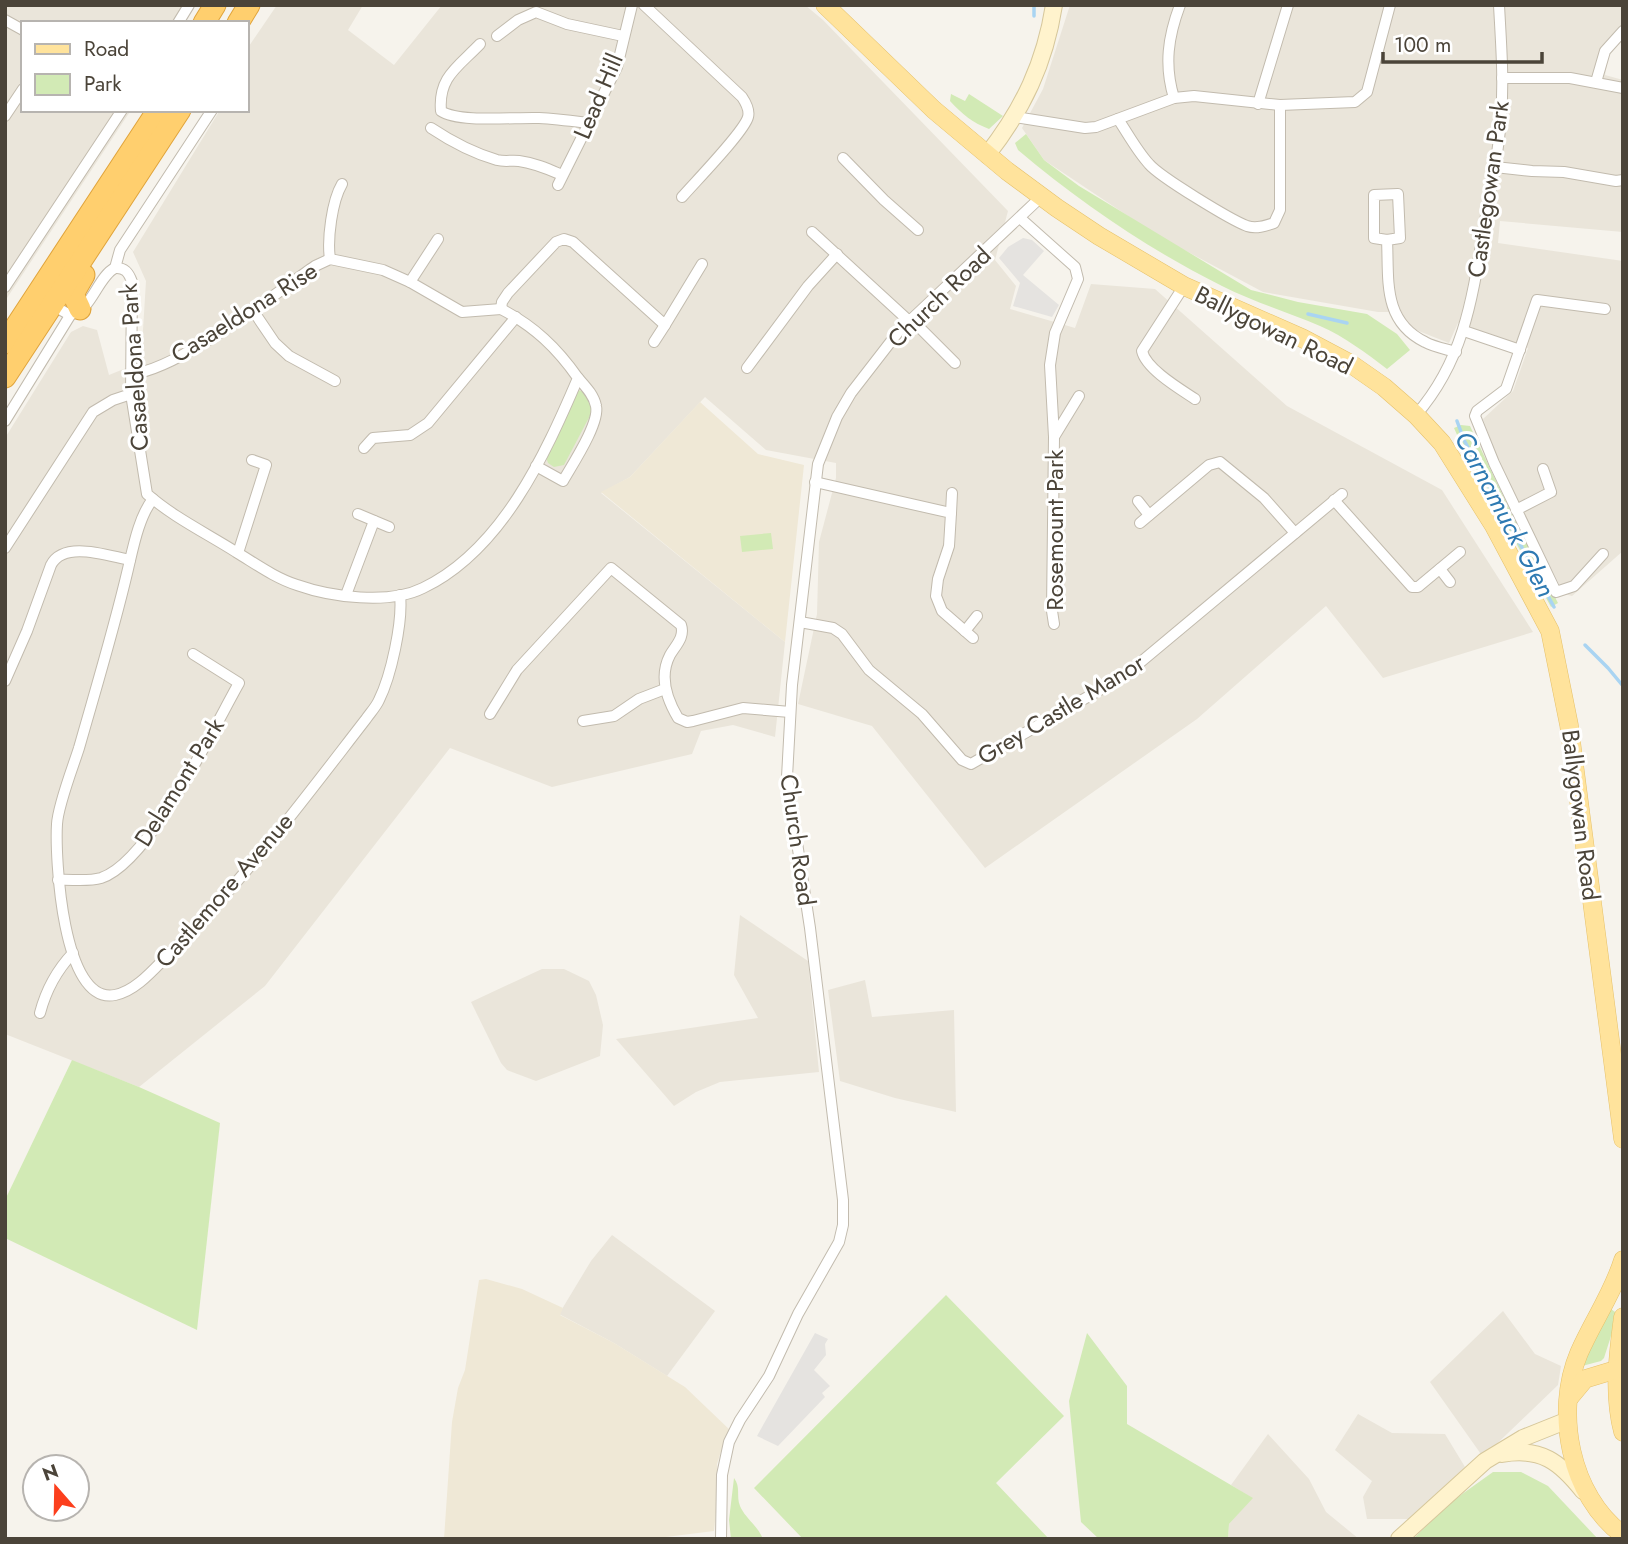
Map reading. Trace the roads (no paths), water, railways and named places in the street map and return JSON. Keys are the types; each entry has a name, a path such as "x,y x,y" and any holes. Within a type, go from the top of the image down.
{"highway":[{"path":"205,21 215,5"},
{"path":"216,21 226,5"},
{"path":"239,21 249,5"},
{"path":"5,377 60,305 155,120 175,112"},
{"path":"5,343 60,305"}],"main road":[{"name":"Ballygowan Road","path":"825,5 934,110 1041,197 1099,236 1184,286 1302,338 1351,364 1384,387 1442,443 1468,481 1550,631 1569,722 1623,1139"},
{"path":"1623,1260 1611,1291 1579,1354 1572,1375 1568,1420 1573,1457 1589,1499 1611,1526 1623,1535"},
{"path":"1623,1317 1619,1416 1623,1432"},
{"path":"1570,1397 1585,1379 1620,1375"}],"street":[{"path":"179,21 189,5"},
{"name":"Lead Hill","path":"431,128 460,146 486,156 502,161 518,160 540,165 560,180 617,67 622,36 632,5"},
{"path":"645,5 742,97 748,108 748,118 739,132 682,197"},
{"path":"987,155 1015,117 1042,62 1054,5"},
{"path":"1174,99 1168,77 1170,31 1180,5"},
{"path":"1258,104 1288,5"},
{"path":"1015,117 1085,128 1096,127 1174,99 1194,96 1258,104 1348,104 1362,98 1367,92 1390,5"},
{"name":"Castlegowan Park","path":"1416,415 1440,383 1456,352 1464,331 1476,275 1501,119 1499,5"},
{"path":"497,36 536,9 567,24 622,36"},
{"path":"5,20 21,29"},
{"path":"1596,82 1605,51 1623,32"},
{"path":"480,44 444,82 440,97 441,111 447,116 539,118 589,123"},
{"path":"1502,78 1570,78 1623,88"},
{"path":"5,116 21,92"},
{"path":"1118,119 1149,164 1160,174 1247,226 1256,227 1274,223 1280,210 1280,105"},
{"path":"5,287 121,112"},
{"path":"5,421 60,305 90,299 105,275 115,268 120,250 211,112"},
{"path":"843,158 918,230"},
{"path":"1494,167 1623,180"},
{"path":"330,259 329,244 336,194 342,184"},
{"path":"1398,194 1400,238 1387,240 1374,239 1374,195 1398,194"},
{"name":"Church Road","path":"721,1539 722,1475 729,1442 773,1370 798,1314 834,1253 843,1225 843,1200 813,953 788,789 787,765 790,712 818,464 837,417 871,367 910,320 1041,197"},
{"name":"Rosemount Park","path":"1020,218 1078,272 1078,279 1060,318 1051,349 1049,381 1055,437 1054,624"},
{"path":"812,232 955,363"},
{"path":"410,282 438,239"},
{"path":"536,466 563,481 592,428 597,409 593,398 554,347 530,325 501,309 508,293 556,243 564,239 573,242 665,325"},
{"path":"1387,240 1389,295 1394,312 1416,337 1425,343 1456,352"},
{"path":"747,368 808,286 837,254"},
{"name":"Casaeldona Rise","path":"131,374 146,372 195,348 315,266 330,259 383,270 463,312 481,313 501,309"},
{"path":"654,342 702,264"},
{"name":"Casaeldona Park","path":"115,268 124,268 132,282 131,394 144,482 147,494 153,499"},
{"path":"1184,286 1142,351 1143,357 1153,368 1195,399"},
{"path":"1603,554 1574,586 1556,592 1494,463 1475,416 1477,411 1506,389 1537,300 1605,309"},
{"path":"252,309 275,343 311,369 335,381"},
{"path":"364,448 373,438 410,435 428,424 516,317"},
{"path":"1464,331 1520,350"},
{"path":"153,499 275,576 297,585 346,595 385,598 400,595 421,589 475,553 497,526 536,466 578,378"},
{"path":"5,548 93,412 113,400 131,394"},
{"name":"Rosemount Park","path":"1055,437 1079,396"},
{"path":"252,460 279,470"},
{"path":"1138,501 1145,519 1209,465 1220,462 1264,498 1295,533"},
{"path":"238,553 266,465"},
{"path":"1516,510 1551,492 1543,469"},
{"path":"815,482 951,513"},
{"path":"952,493 948,546 936,596 942,611 969,634 977,616"},
{"name":"Grey Castle Manor","path":"800,622 833,628 842,634 869,670 922,714 962,760 971,764 1124,676 1338,497 1412,587 1418,587 1440,569"},
{"name":"Castlemore Avenue","path":"153,499 130,560 109,643 57,821 58,880 64,922 83,976 92,989 102,995 113,996 129,990 194,931 250,866 379,699 402,608 400,595"},
{"path":"358,514 389,527"},
{"path":"346,595 374,521"},
{"path":"5,681 51,565 58,556 73,550 130,560"},
{"path":"1450,582 1440,569 1460,552"},
{"path":"602,560 681,625 682,635 666,665 665,689 678,718 687,722 743,708 790,712"},
{"path":"490,714 516,670 611,568"},
{"name":"Delamont Park","path":"58,880 102,878 116,870 137,851 155,828 239,683 193,654"},
{"path":"583,721 614,716 639,699 665,689"},
{"path":"40,1013 45,995 73,953"},
{"path":"1399,1539 1485,1461 1523,1438 1568,1420"},
{"path":"1485,1461 1515,1452 1542,1454 1562,1467 1589,1499"}],"waterway":[{"name":"Carnamuck Glen","path":"1034,5 1034,16"},
{"name":"Carnamuck Glen","path":"1308,314 1347,323"},
{"name":"Carnamuck Glen","path":"1457,421 1464,440 1554,607"},
{"name":"Carnamuck Glen","path":"1585,645 1623,686"}]}
